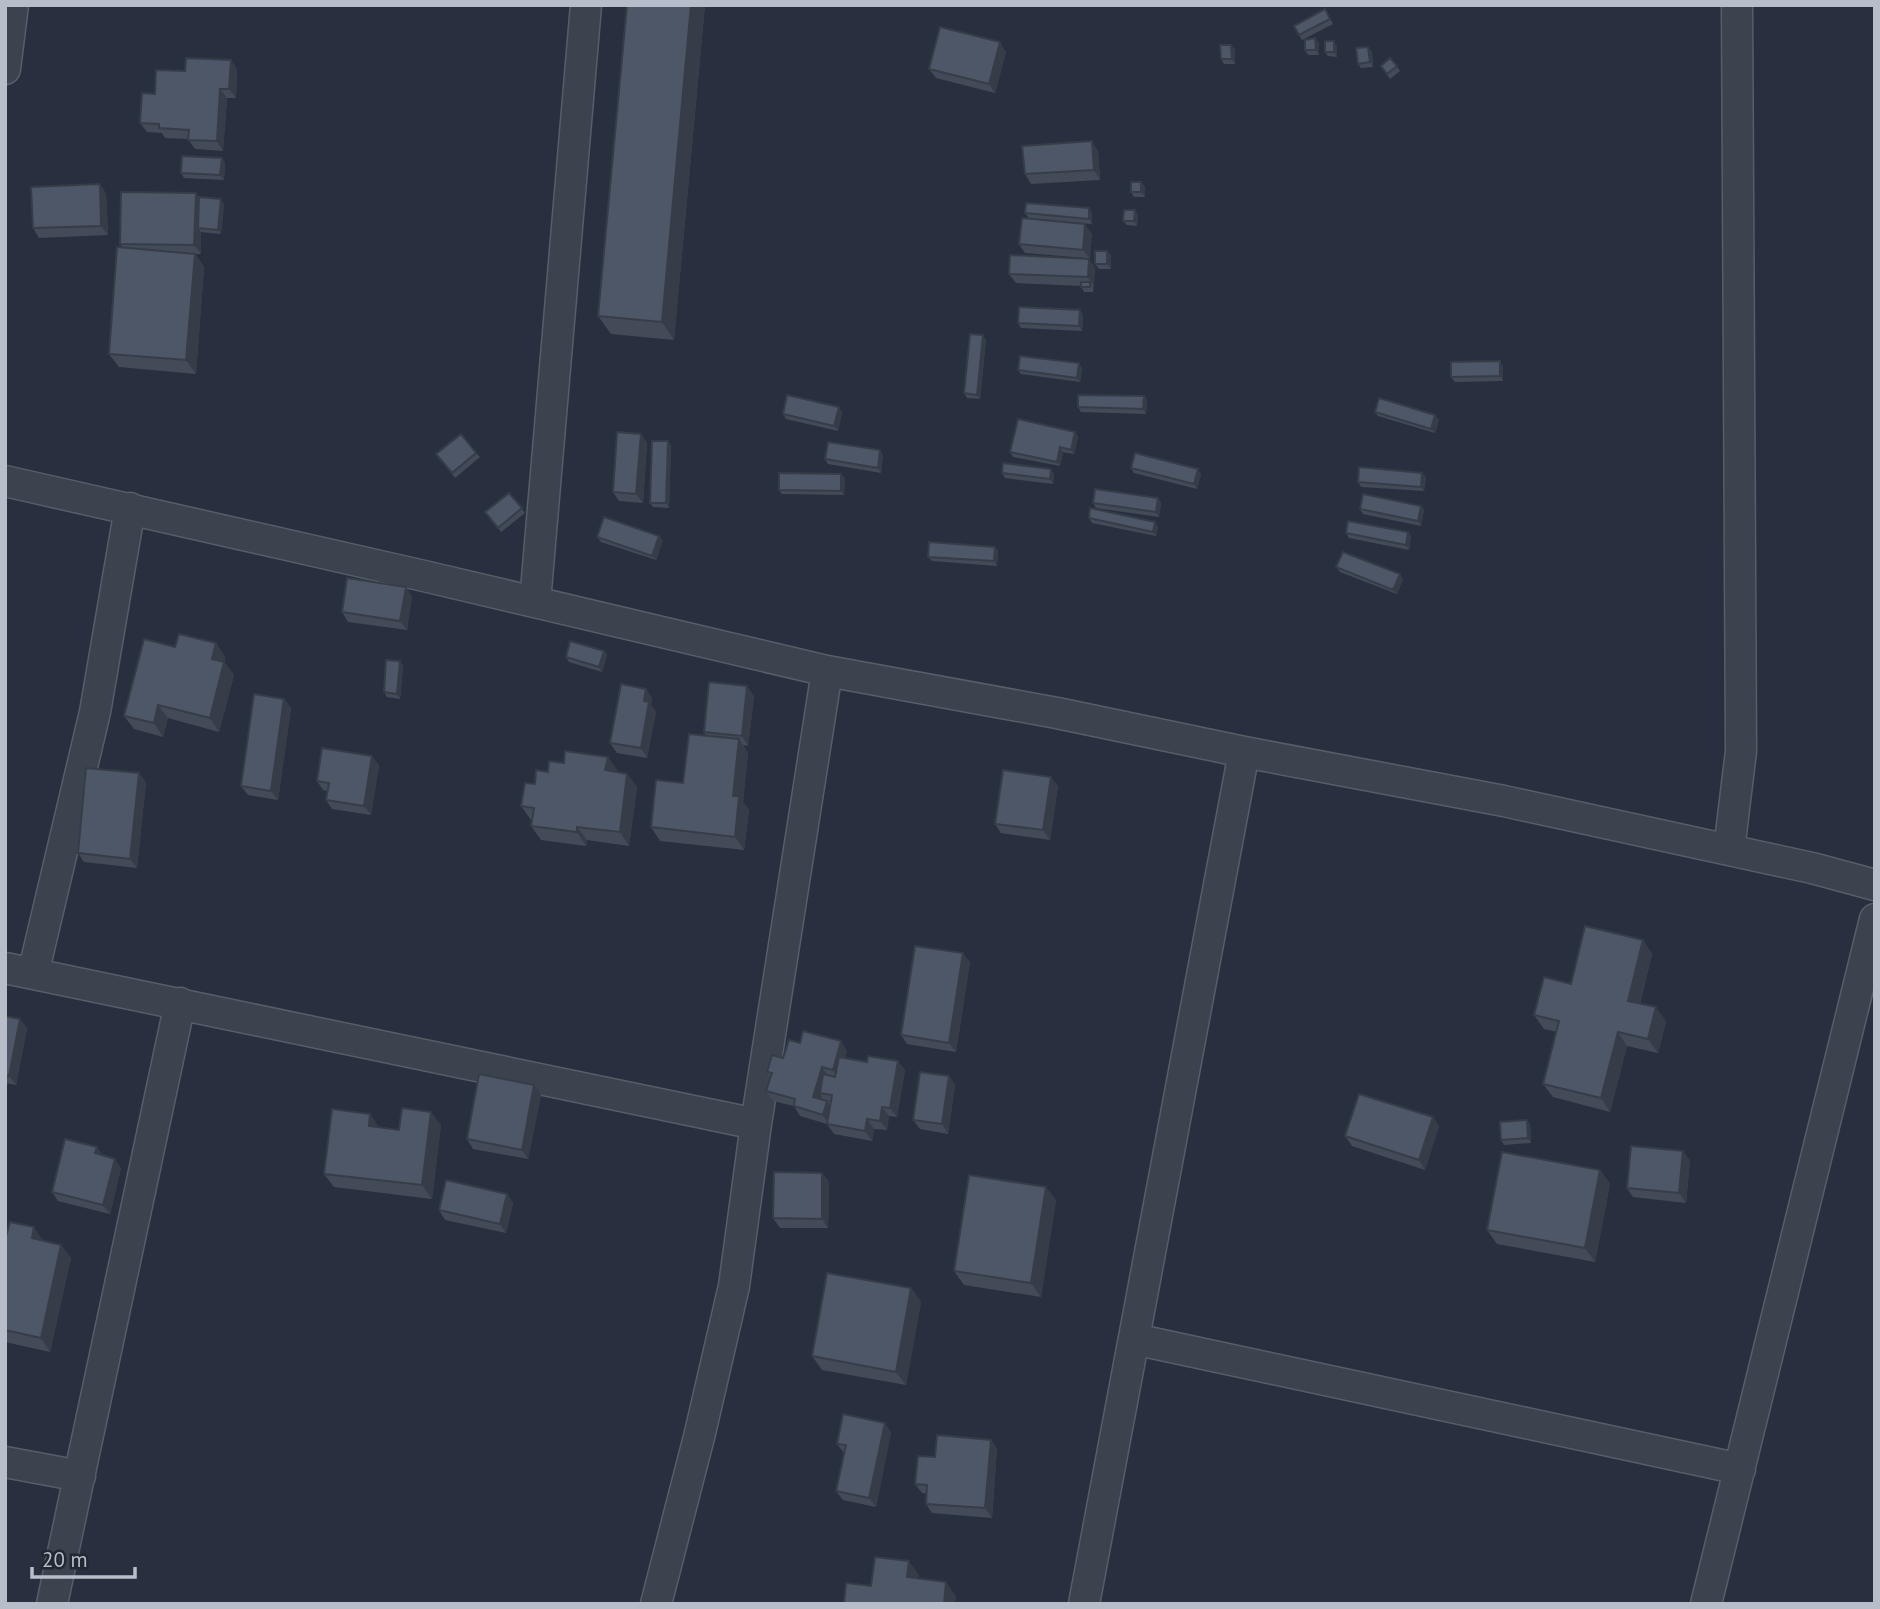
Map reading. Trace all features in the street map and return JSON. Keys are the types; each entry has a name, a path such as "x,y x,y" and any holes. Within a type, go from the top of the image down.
{"street":[{"path":"5,69 13,5"},
{"path":"535,602 586,5"},
{"path":"1729,850 1741,751 1737,5"},
{"path":"5,481 827,671 1057,713 1244,752 1504,801 1812,868 1875,885"},
{"path":"130,508 95,712 19,971 756,1124"},
{"path":"656,1604 734,1286 756,1124 827,671"},
{"path":"1084,1604 1244,752"},
{"path":"1706,1604 1875,919"},
{"path":"52,1604 180,1003"},
{"path":"1134,1339 1740,1469"},
{"path":"5,1462 80,1476"}],"building":[{"path":"627,5 691,5 662,322 598,316"},
{"path":"1325,9 1330,19 1299,35 1294,26"},
{"path":"940,27 1000,42 989,84 929,69"},
{"path":"1315,38 1316,50 1305,50 1305,40"},
{"path":"1325,41 1334,41 1334,52 1325,52"},
{"path":"1220,45 1231,45 1232,59 1221,59"},
{"path":"1368,47 1370,62 1358,64 1356,48"},
{"path":"186,58 231,60 229,89 220,89 217,141 188,140 189,130 159,128 159,124 140,123 142,93 155,94 156,70 185,71"},
{"path":"1390,58 1397,66 1387,74 1381,66"},
{"path":"1092,141 1094,170 1025,174 1022,146"},
{"path":"182,156 222,158 220,175 181,173"},
{"path":"1131,182 1141,182 1141,192 1131,192"},
{"path":"100,184 101,226 33,228 31,187"},
{"path":"121,192 196,193 194,245 120,244"},
{"path":"199,197 221,199 218,230 198,228"},
{"path":"1026,203 1089,208 1089,219 1025,213"},
{"path":"1124,210 1135,210 1134,221 1123,221"},
{"path":"1022,218 1085,224 1083,250 1019,244"},
{"path":"117,247 195,254 186,360 109,354"},
{"path":"1095,251 1107,251 1107,264 1095,264"},
{"path":"1010,255 1089,259 1088,277 1009,274"},
{"path":"1081,282 1090,282 1090,287 1081,287"},
{"path":"1019,307 1080,310 1079,326 1018,323"},
{"path":"970,334 983,335 977,395 964,393"},
{"path":"1020,356 1079,363 1077,378 1018,370"},
{"path":"1500,361 1500,376 1451,377 1451,362"},
{"path":"787,395 839,407 834,426 783,414"},
{"path":"1078,395 1144,396 1143,409 1078,407"},
{"path":"1379,398 1435,415 1431,429 1375,412"},
{"path":"1018,419 1075,432 1071,450 1060,447 1057,462 1010,452"},
{"path":"617,432 641,434 636,494 613,492"},
{"path":"461,434 476,453 452,473 436,454"},
{"path":"652,441 668,441 666,503 650,503"},
{"path":"828,442 880,450 878,468 825,459"},
{"path":"1135,453 1198,469 1194,484 1131,468"},
{"path":"1003,463 1051,469 1050,479 1002,473"},
{"path":"1359,467 1422,473 1421,487 1358,482"},
{"path":"779,473 841,474 841,491 779,490"},
{"path":"1095,489 1158,498 1156,512 1093,503"},
{"path":"509,493 522,508 498,528 485,512"},
{"path":"1363,494 1421,506 1418,521 1360,509"},
{"path":"1090,508 1155,522 1153,532 1089,518"},
{"path":"604,517 659,536 652,556 597,537"},
{"path":"1348,521 1408,532 1406,545 1346,533"},
{"path":"929,542 995,547 994,561 928,557"},
{"path":"1343,552 1400,574 1393,590 1336,567"},
{"path":"347,578 406,587 400,621 342,612"},
{"path":"179,634 216,643 212,659 224,662 210,718 158,705 154,723 124,716 144,639 175,647"},
{"path":"570,641 604,651 599,667 566,657"},
{"path":"386,660 400,661 397,694 384,692"},
{"path":"709,682 747,686 742,736 704,732"},
{"path":"621,684 646,689 644,701 649,702 641,748 610,743"},
{"path":"254,694 284,699 271,791 241,786"},
{"path":"689,734 739,739 733,796 739,796 735,837 651,827 656,780 683,783"},
{"path":"322,748 372,756 364,806 326,800 329,783 317,781"},
{"path":"565,751 608,757 605,770 627,774 620,832 577,827 577,832 531,826 534,808 521,806 525,783 535,784 536,770 548,772 549,761 564,763"},
{"path":"86,768 139,773 130,859 78,853"},
{"path":"1003,770 1051,777 1043,830 995,824"},
{"path":"1585,926 1643,940 1628,1001 1656,1007 1648,1039 1618,1032 1601,1098 1543,1084 1559,1021 1534,1015 1544,977 1571,984"},
{"path":"915,946 963,953 949,1043 901,1035"},
{"path":"5,1016 20,1019 9,1076 5,1075"},
{"path":"803,1031 841,1041 833,1070 822,1067 813,1097 827,1101 823,1115 794,1106 795,1099 766,1091 772,1073 767,1072 772,1055 783,1058 789,1040 800,1043"},
{"path":"868,1056 898,1061 890,1108 882,1107 880,1121 867,1119 865,1131 827,1124 832,1095 820,1093 823,1074 835,1077 839,1057 867,1062"},
{"path":"920,1072 949,1076 942,1124 913,1120"},
{"path":"479,1074 534,1085 522,1150 467,1139"},
{"path":"1359,1094 1433,1117 1419,1160 1345,1136"},
{"path":"402,1108 431,1112 422,1185 324,1174 332,1109 370,1114 369,1126 399,1130"},
{"path":"1527,1120 1528,1138 1501,1140 1500,1122"},
{"path":"65,1139 97,1147 95,1153 115,1159 103,1205 52,1192"},
{"path":"1631,1146 1683,1151 1679,1193 1627,1188"},
{"path":"1502,1152 1600,1170 1585,1248 1487,1230"},
{"path":"774,1172 822,1173 822,1219 773,1218"},
{"path":"969,1175 1046,1187 1031,1283 954,1271"},
{"path":"446,1180 507,1194 500,1224 439,1210"},
{"path":"10,1222 34,1227 32,1238 61,1245 41,1338 5,1330 5,1240"},
{"path":"827,1273 911,1288 896,1372 812,1356"},
{"path":"843,1414 885,1423 869,1498 836,1491 846,1445 837,1444"},
{"path":"937,1435 991,1440 985,1508 926,1504 927,1485 915,1484 918,1456 935,1457"},
{"path":"875,1557 909,1561 907,1577 946,1582 944,1604 844,1604 846,1583 871,1586"}]}
